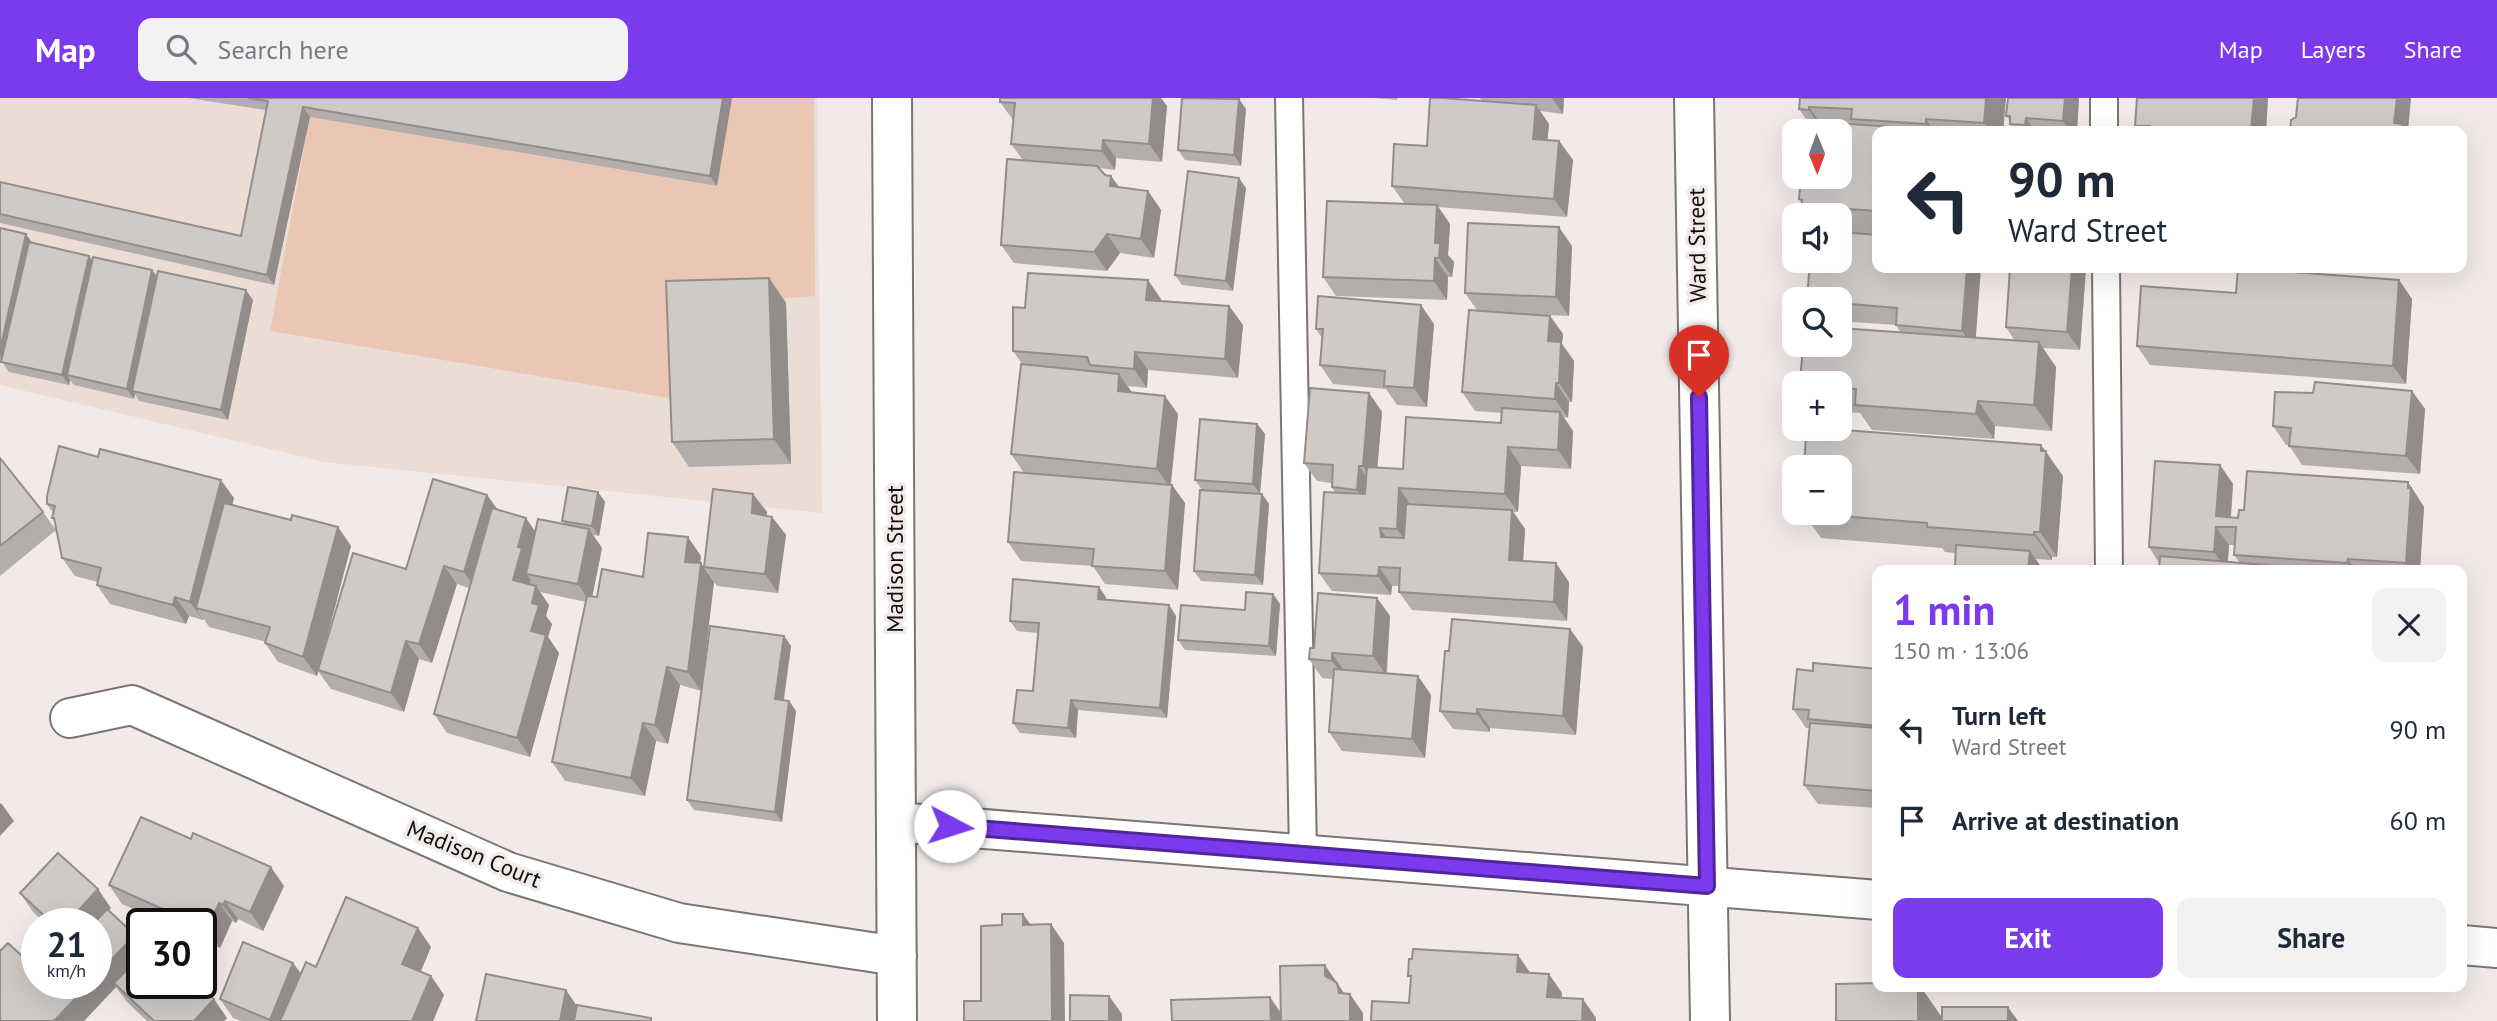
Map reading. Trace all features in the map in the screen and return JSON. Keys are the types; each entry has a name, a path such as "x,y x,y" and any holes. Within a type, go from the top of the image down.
{"street":[{"name":"Madison Street","path":"892,98 897,1021"},
{"name":"Ward Street","path":"1695,98 1710,1021"},
{"name":"Madison Court","path":"69,718 132,705 508,872 679,923 897,956"},
{"path":"896,822 1872,900"},
{"path":"2467,946 2497,948"}],"lane":[{"path":"1289,98 1303,853"},
{"path":"2104,98 2104,126"},
{"path":"2106,273 2109,565"}],"shaded area":[{"path":"0,98 817,98 822,513 324,462 0,385"},
{"path":"732,98 814,98 815,296 684,306 687,401 270,331 310,117 716,186"}],"building":[{"path":"248,98 723,98 710,176 303,107 267,275 0,214 0,182 241,236 268,101"},
{"path":"1000,98 1153,98 1149,144 1103,140 1102,151 1011,144 1015,103 1000,102"},
{"path":"1182,98 1239,99 1234,155 1178,150"},
{"path":"1430,98 1536,105 1533,139 1559,141 1554,199 1392,186 1394,144 1427,146"},
{"path":"1800,98 1986,98 1984,123 1926,119 1926,124 1851,119 1852,109 1799,109"},
{"path":"2008,98 2065,98 2063,121 2026,118 2025,125 2010,124 2010,116 2006,116"},
{"path":"2137,98 2254,98 2251,126 2135,126"},
{"path":"2298,98 2397,98 2394,123 2402,126 2290,126 2291,120 2296,117"},
{"path":"1852,124 1879,126 1872,126 1872,211 1852,209 1852,203 1802,203 1799,199 1800,189 1852,189"},
{"path":"1007,159 1097,166 1105,175 1111,176 1110,186 1148,191 1141,239 1107,234 1094,252 1001,245"},
{"path":"1188,171 1239,178 1226,281 1175,275"},
{"path":"1327,201 1437,205 1435,243 1440,243 1439,258 1435,258 1434,281 1323,277"},
{"path":"1468,223 1559,227 1556,297 1465,293"},
{"path":"0,228 26,234 0,350"},
{"path":"1852,233 1872,235 1872,273 1967,273 1962,331 1896,325 1897,308 1852,304 1852,287 1808,287 1809,273 1852,273"},
{"path":"29,242 89,256 62,375 1,362"},
{"path":"93,257 152,270 127,389 67,375"},
{"path":"158,271 246,290 221,410 132,391"},
{"path":"1028,273 1148,280 1146,300 1229,306 1225,359 1135,352 1134,369 1090,365 1087,357 1013,351 1013,307 1025,308"},
{"path":"2010,273 2072,273 2067,332 2006,327"},
{"path":"2238,273 2305,273 2399,280 2393,366 2137,346 2141,286 2236,293"},
{"path":"769,278 774,439 672,442 666,281"},
{"path":"1318,296 1421,305 1414,388 1384,386 1385,371 1320,365 1323,329 1316,329"},
{"path":"1469,310 1550,316 1548,341 1561,342 1559,383 1556,383 1555,399 1462,392"},
{"path":"1852,329 2039,342 2034,405 1978,401 1976,414 1855,405 1856,389 1852,389 1852,371 1801,371 1802,357 1852,357"},
{"path":"1021,364 1119,374 1118,391 1165,396 1157,469 1011,454"},
{"path":"2315,382 2412,391 2406,456 2289,446 2291,428 2273,426 2275,392 2313,393"},
{"path":"1310,388 1369,393 1363,466 1359,466 1357,490 1332,487 1333,465 1304,463"},
{"path":"1502,408 1560,412 1558,450 1508,447 1505,494 1399,488 1397,529 1380,528 1381,537 1404,538 1406,504 1512,510 1509,560 1556,563 1554,602 1399,592 1400,568 1379,567 1378,576 1319,573 1324,492 1365,494 1367,467 1403,469 1406,417 1501,423"},
{"path":"1200,419 1257,424 1253,484 1195,480"},
{"path":"1852,431 2041,445 2041,451 2046,451 2040,532 2034,532 2034,535 1927,527 1927,523 1852,517 1852,455 1805,455 1806,441 1852,441"},
{"path":"59,446 98,457 100,449 221,480 190,602 175,597 173,605 97,585 101,568 62,558 52,518 55,506 47,504"},
{"path":"0,458 43,512 0,546"},
{"path":"2155,461 2220,465 2216,516 2238,518 2239,510 2244,510 2247,471 2408,482 2408,488 2411,488 2406,563 2348,559 2347,563 2234,555 2236,527 2216,527 2214,552 2149,547"},
{"path":"1014,472 1172,485 1165,571 1092,566 1094,549 1008,542"},
{"path":"433,479 487,495 464,572 444,566 419,644 406,641 391,693 318,670 353,553 406,569"},
{"path":"568,487 598,492 592,526 562,521"},
{"path":"713,489 753,494 752,513 772,517 765,574 704,567"},
{"path":"1200,490 1262,494 1255,575 1194,571"},
{"path":"224,503 291,520 292,515 338,527 303,657 265,643 270,627 196,608"},
{"path":"492,508 526,518 518,547 522,548 513,580 536,586 532,603 539,605 531,631 546,635 517,738 434,714"},
{"path":"538,519 589,529 578,584 526,574"},
{"path":"648,533 688,537 685,562 701,563 688,672 667,667 655,725 643,723 631,778 552,762 587,596 597,597 602,569 643,577"},
{"path":"1956,545 2030,551 2029,565 1955,565"},
{"path":"2160,556 2265,565 2159,565"},
{"path":"1013,579 1099,587 1098,599 1169,605 1160,708 1071,700 1068,728 1013,723 1017,690 1033,691 1039,623 1010,621"},
{"path":"1246,592 1273,594 1269,646 1178,640 1181,605 1245,610"},
{"path":"1318,593 1377,598 1373,656 1332,653 1332,661 1309,659 1310,648 1314,648"},
{"path":"1452,619 1570,629 1563,716 1477,709 1477,714 1440,711 1445,651 1449,651"},
{"path":"710,626 784,636 775,699 789,701 775,812 687,800"},
{"path":"1813,663 1872,668 1872,725 1808,719 1809,710 1793,709 1797,669 1813,671"},
{"path":"1334,669 1418,676 1412,739 1329,732"},
{"path":"1810,723 1872,728 1872,791 1804,785"},
{"path":"141,817 191,839 193,833 271,867 250,912 225,901 223,905 219,903 217,908 160,908 109,885"},
{"path":"58,853 98,889 81,908 36,908 20,893"},
{"path":"346,897 418,928 402,964 431,976 412,1021 280,1021 306,962 316,967"},
{"path":"112,914 126,927 126,944 112,959"},
{"path":"1002,914 1023,914 1023,925 1051,924 1052,1021 964,1021 964,1001 981,1001 981,926 1002,925"},
{"path":"243,942 293,963 270,1020 220,999"},
{"path":"8,943 21,955 21,999 75,999 54,1021 0,1021 0,951"},
{"path":"1413,949 1518,955 1517,972 1549,974 1547,997 1583,999 1582,1021 1371,1021 1372,1001 1409,1003 1409,959 1412,959"},
{"path":"1325,965 1325,976 1337,983 1339,993 1350,994 1350,1021 1281,1021 1280,966"},
{"path":"126,971 126,994 114,983"},
{"path":"486,974 566,990 560,1021 476,1021"},
{"path":"1872,983 1872,992 1918,992 1918,1021 1836,1021 1836,984"},
{"path":"1070,995 1109,996 1109,1021 1070,1021"},
{"path":"1270,997 1271,1021 1172,1021 1171,1000"},
{"path":"131,999 214,999 194,1021 154,1021"},
{"path":"577,1005 651,1018 651,1021 574,1021"},
{"path":"1942,1007 2008,1007 2008,1021 1942,1021"}],"route":[{"path":"950,826 1707,886 1699,397"}]}
